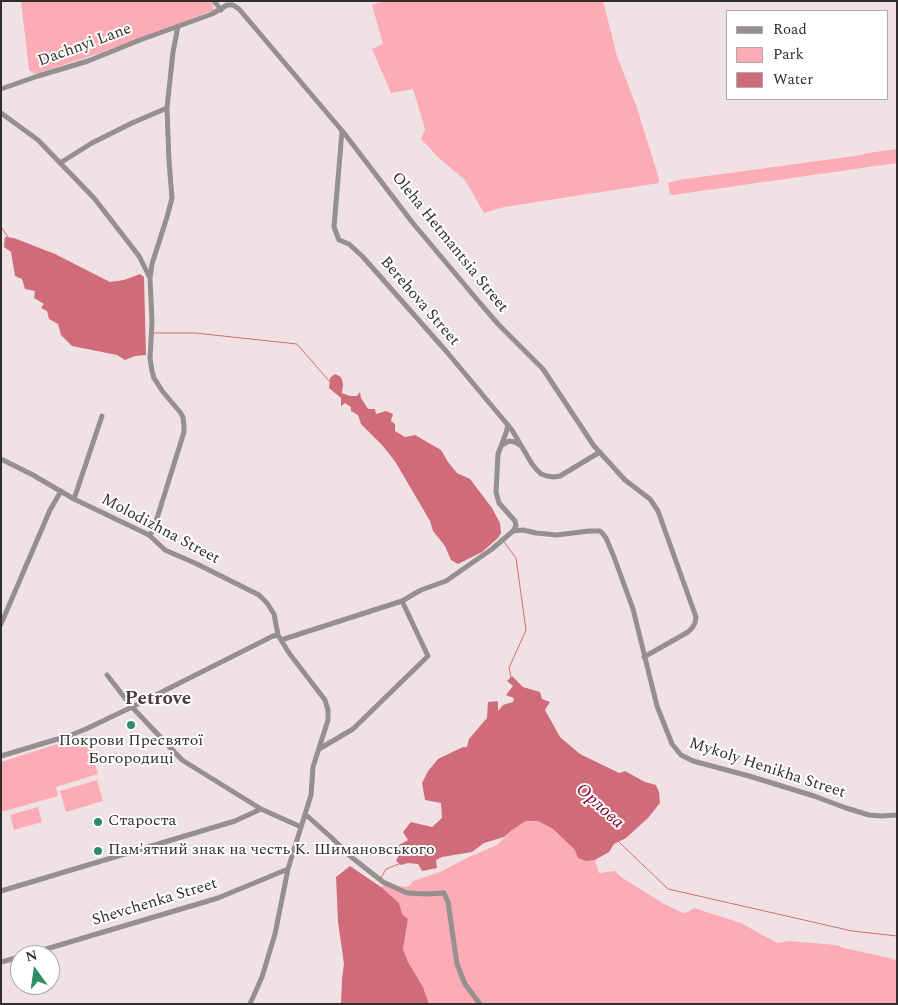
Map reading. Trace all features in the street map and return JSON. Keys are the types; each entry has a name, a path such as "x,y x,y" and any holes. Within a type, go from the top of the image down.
{"street":[{"path":"214,1 221,10"},
{"name":"Dachnyi Lane","path":"1,89 88,61 194,21 221,10 228,5"},
{"name":"Oleha Hetmantsia Street","path":"228,5 239,9 342,131 412,222 474,296 498,324 543,369 594,446 625,480 650,499 658,511 696,617 695,623 688,632 644,657"},
{"path":"149,535 153,531 184,432 184,422 180,412 154,378 150,365 152,322 150,278 152,264 172,198 167,108 178,26"},
{"path":"60,163 92,143 167,108"},
{"path":"1,113 38,140 94,198 138,256 150,278"},
{"name":"Berehova Street","path":"342,131 334,227 339,240 349,244 363,257 440,344 508,425 532,464 542,474 560,476 600,452"},
{"path":"74,499 102,416"},
{"path":"1,756 86,729 272,636 280,637 402,601 422,590 446,581 470,565 516,528 515,521 500,503 496,492 498,454 508,425"},
{"path":"501,446 509,442 515,442 520,445"},
{"name":"Molodizhna Street","path":"1,459 33,474 74,499 149,535 165,550 259,595 274,614 280,637 289,653 325,700 328,720 313,767 311,795 288,869 276,934 262,977 250,1004"},
{"path":"1,624 50,510 61,491"},
{"name":"Mykoly Henikha Street","path":"513,531 522,530 557,535 596,531 604,536 614,557 633,609 658,706 672,744 681,755 869,815 897,815"},
{"path":"318,749 353,729 428,656 402,601"},
{"path":"107,675 132,707 182,760 261,809 301,827"},
{"path":"1,891 235,821 261,809"},
{"path":"305,814 350,856 383,882 407,893 444,893 449,908 457,964 465,984 480,1004"},
{"name":"Shevchenka Street","path":"60,945 218,898 288,869"}],"green space":[{"path":"21,1 214,1 212,2 214,10 100,53 35,74 29,70"},
{"path":"384,1 603,1 617,56 637,108 659,183 504,207 484,213 465,180 440,159 421,139 425,129 413,89 391,93 372,49 383,44 372,5"},
{"path":"897,149 897,163 673,195 670,194 668,183 678,180"},
{"path":"85,735 98,774 56,787 58,796 1,812 1,762"},
{"path":"97,780 103,801 66,812 60,791"},
{"path":"38,807 42,822 14,830 10,815"},
{"path":"526,821 538,821 553,829 586,861 595,860 599,873 615,871 621,877 664,904 683,913 694,908 741,923 777,943 789,941 836,945 897,961 897,1004 429,1004 423,987 408,962 403,949 408,919 402,914 399,903 381,887 389,882 398,886 408,887 413,881 440,872 497,845 512,830"}],"water":[{"path":"5,237 14,238 55,254 110,282 124,280 140,274 144,277 146,355 135,356 125,360 117,355 72,346 61,335 58,324 49,319 47,311 41,308 44,304 34,298 35,291 25,289 22,279 15,276 11,252 4,247"},
{"path":"335,374 341,377 343,384 342,393 357,396 360,392 361,398 368,409 375,409 376,414 386,411 393,414 391,421 395,424 395,431 405,437 415,435 441,450 457,473 470,479 492,508 500,523 501,533 498,538 482,552 458,564 451,560 445,546 433,531 430,521 396,463 383,446 361,424 358,415 351,411 351,407 345,403 341,406 341,398 329,388 330,378"},
{"path":"512,676 523,687 540,692 542,699 550,702 545,710 560,737 580,754 619,773 625,771 645,782 656,785 660,803 648,818 626,838 614,844 609,852 595,860 586,861 578,858 575,850 553,829 538,821 526,821 504,837 484,843 472,852 442,857 436,860 437,868 422,871 418,864 408,863 401,865 396,861 399,855 390,850 408,840 403,832 411,822 432,827 442,818 441,803 425,800 422,783 428,771 438,759 463,747 467,747 469,739 487,718 488,702 498,701 498,711 503,705 513,702 514,698 506,695 513,686 507,681"},
{"path":"350,866 381,887 399,903 402,914 408,919 403,949 408,962 423,987 429,1004 341,1004 344,964 338,922 336,877"}],"waterway":[{"path":"1,227 8,237"},
{"path":"152,333 195,333 297,344 330,382"},
{"path":"504,542 516,558 526,630 509,668 511,677"},
{"name":"Орлова","path":"619,842 668,889 852,931 897,936"},
{"name":"Орлова","path":"381,878 386,869 399,864"}],"place":[{"name":"Покрови Пресвятої Богородиці","path":"131,725"},
{"name":"Староста","path":"98,822"},
{"name":"Пам'ятний знак на честь К. Шимановського","path":"98,851"}],"district":[{"name":"Petrove","path":"158,700"}]}
